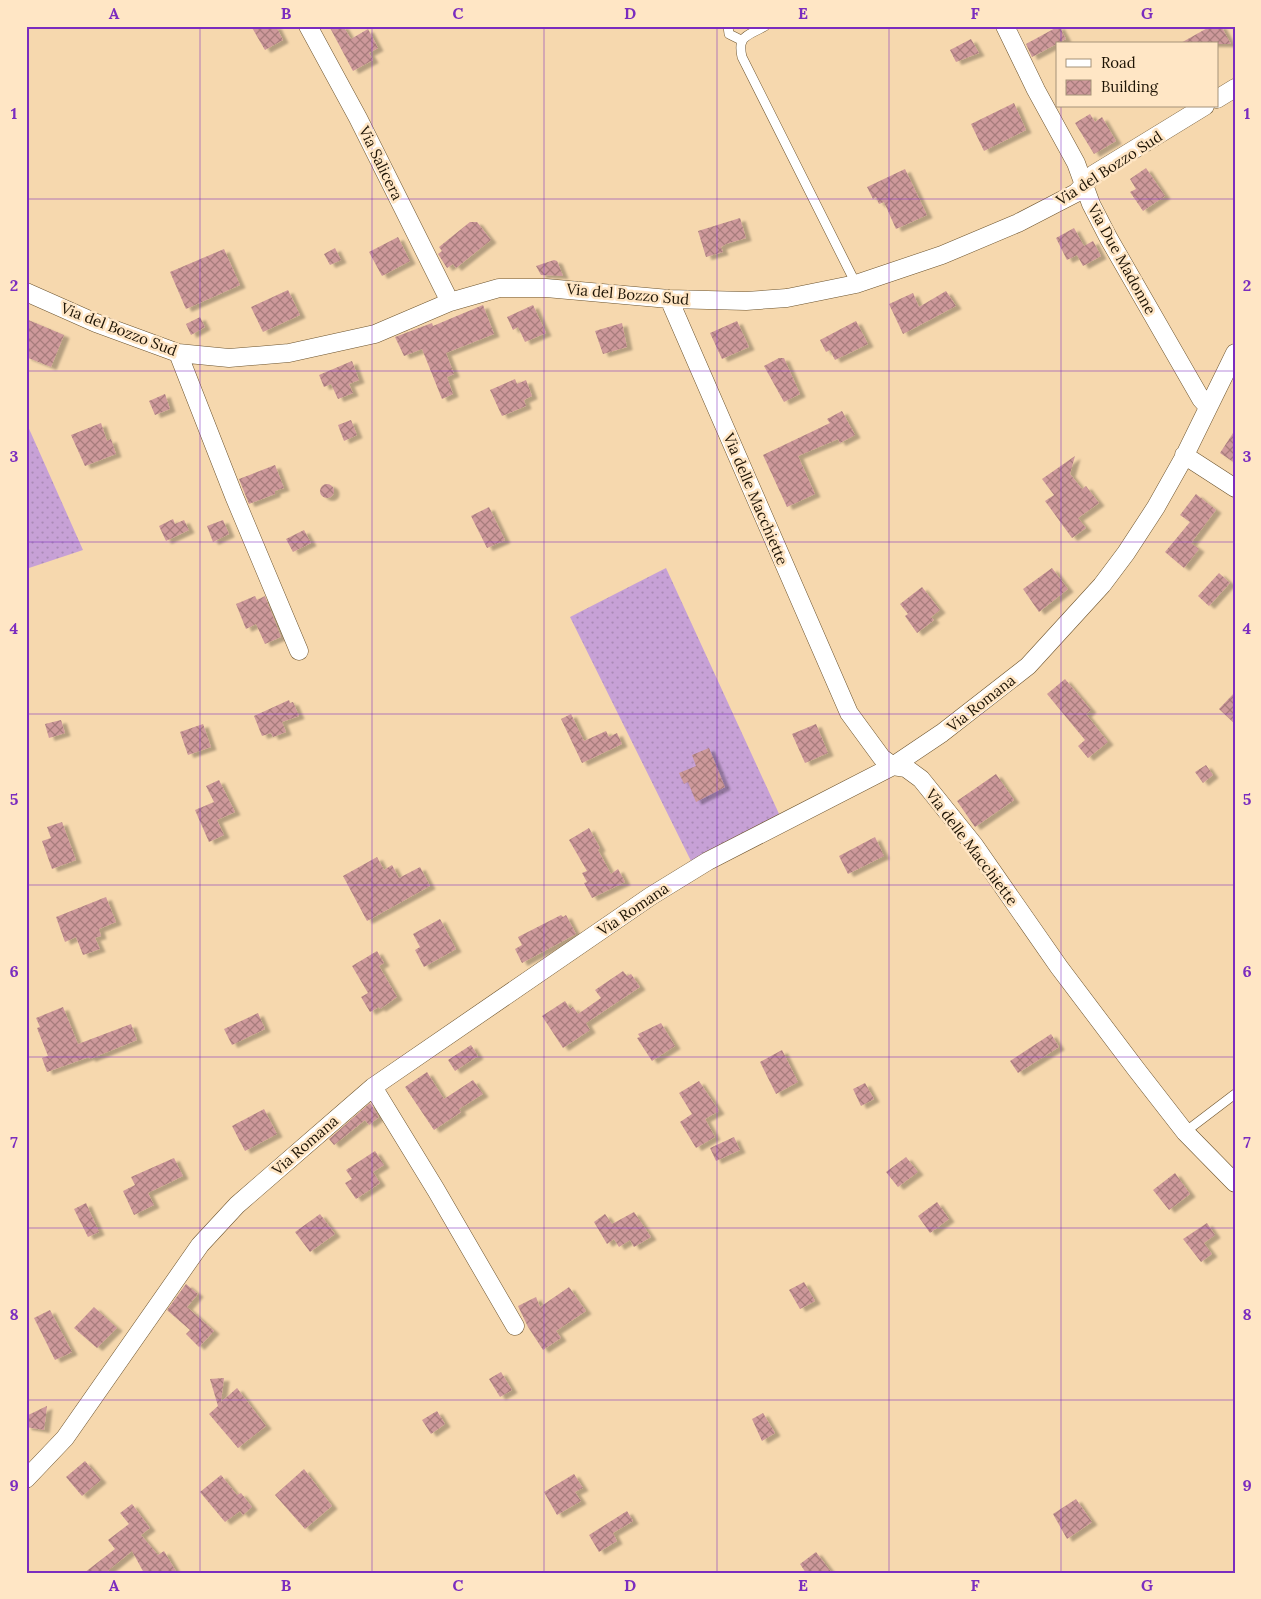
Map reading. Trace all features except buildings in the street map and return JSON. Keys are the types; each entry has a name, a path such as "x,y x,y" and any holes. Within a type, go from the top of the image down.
{"street":[{"name":"Via Salicera","path":"308,26 358,118 450,302"},
{"name":"Via Due Madonne","path":"1005,26 1036,90 1076,164 1084,186 1109,239 1201,399 1208,407"},
{"path":"1218,98 1235,88"},
{"name":"Via del Bozzo Sud","path":"26,292 96,323 178,353 229,358 289,354 376,334 450,302 499,288 546,288 669,299 746,301 787,298 856,284 959,248 1018,223 1076,193 1094,174 1202,108"},
{"name":"Via delle Macchiette","path":"669,299 849,713 874,749 893,766 906,768 921,779 974,845 1059,967 1186,1132 1235,1183"},
{"path":"178,353 238,505 299,650"},
{"name":"Via Romana","path":"26,1479 65,1438 200,1245 237,1205 288,1158 373,1087 651,896 708,861 893,766 942,733 1043,652 1102,585 1126,553 1156,506 1184,455 1235,353"},
{"path":"1184,455 1235,488"},
{"path":"373,1087 436,1190 515,1326"}],"lane":[{"path":"728,26 729,34 741,40"},
{"path":"765,26 741,40 739,44 742,57 856,284"},
{"path":"1186,1132 1235,1094"}],"shaded area":[{"path":"26,422 83,550 26,569"},
{"path":"666,568 780,816 692,863 570,617"}]}
